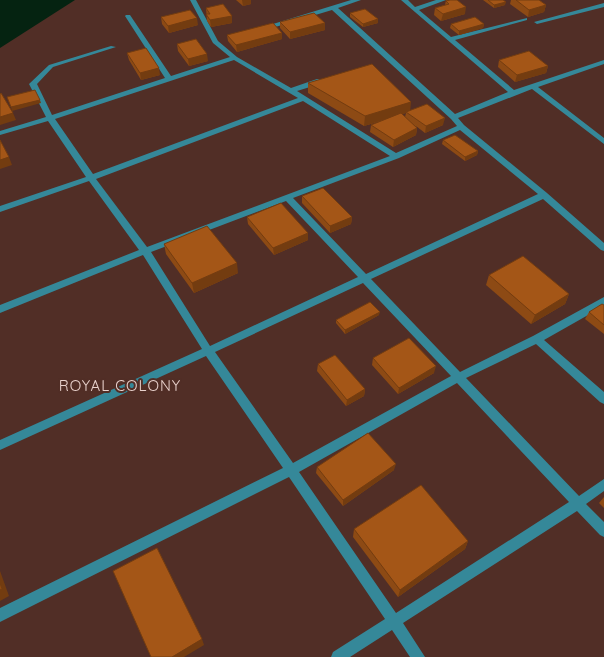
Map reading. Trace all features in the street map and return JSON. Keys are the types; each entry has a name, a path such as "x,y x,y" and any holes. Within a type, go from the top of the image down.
{"street":[{"path":"193,0 219,41 235,58 291,90 396,156"},
{"path":"252,31 358,0"},
{"path":"404,0 514,93"},
{"path":"414,8 443,0"},
{"path":"537,22 604,5"},
{"path":"334,8 454,117 461,127 544,195 604,248"},
{"path":"128,16 170,80"},
{"path":"450,39 524,19"},
{"path":"114,47 51,66 34,84 50,118 91,178 145,250 208,351 418,657"},
{"path":"0,133 235,58"},
{"path":"454,117 533,86 604,62"},
{"path":"291,90 327,80"},
{"path":"533,86 604,142"},
{"path":"0,209 91,178 304,98"},
{"path":"0,309 145,250 288,198 396,156 461,127"},
{"path":"0,445 208,351 544,195"},
{"path":"288,198 604,531"},
{"path":"0,615 291,470 459,377 537,339 604,300"},
{"path":"537,339 604,399"},
{"path":"338,657 577,504 604,484"}],"shaded area":[{"path":"0,0 75,0 0,48"}],"building":[{"path":"457,0 466,7 443,14 435,8 449,4 446,1"},
{"path":"488,0 503,0 506,2 494,5"},
{"path":"516,0 539,0 546,5 529,10"},
{"path":"223,4 232,16 210,20 206,14 210,14 206,8"},
{"path":"365,9 378,19 363,24 350,13"},
{"path":"190,10 197,18 168,26 161,17"},
{"path":"314,13 325,23 290,32 280,22"},
{"path":"475,17 484,24 459,31 451,24"},
{"path":"273,23 282,33 236,45 227,35"},
{"path":"196,39 207,54 188,59 177,44"},
{"path":"146,48 159,68 140,73 127,53"},
{"path":"529,51 548,66 517,75 499,60"},
{"path":"372,64 411,102 365,116 308,83"},
{"path":"35,90 40,100 11,107 7,97"},
{"path":"1,93 13,113 0,117 0,94"},
{"path":"427,104 445,118 426,126 406,112"},
{"path":"401,113 417,128 394,140 371,125"},
{"path":"455,135 478,151 465,157 443,140"},
{"path":"0,140 9,157 0,160"},
{"path":"323,188 352,217 330,226 302,196"},
{"path":"281,203 308,233 273,248 247,217"},
{"path":"207,226 237,263 192,283 164,244"},
{"path":"523,256 569,294 535,315 489,275"},
{"path":"370,302 380,312 345,330 336,320"},
{"path":"602,304 604,305 604,325 589,312"},
{"path":"409,338 436,366 399,388 373,358"},
{"path":"335,355 365,389 347,400 318,364"},
{"path":"368,433 396,464 343,500 317,467"},
{"path":"421,485 468,541 400,590 354,529"},
{"path":"157,548 202,639 172,657 151,657 113,571"}],"district":[{"name":"ROYAL COLONY","path":"120,386"}]}
